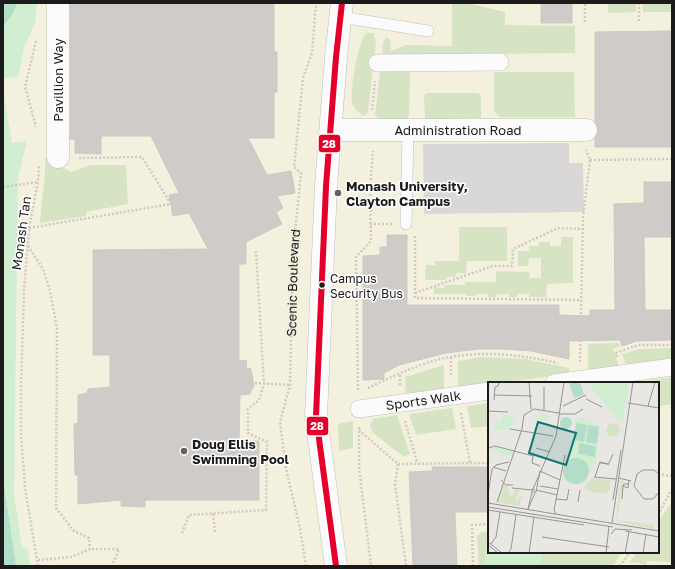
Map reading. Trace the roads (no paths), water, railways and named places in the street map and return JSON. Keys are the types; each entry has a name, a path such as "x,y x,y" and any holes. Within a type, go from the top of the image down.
{"street":[{"name":"Pavillion Way","path":"48,159 58,3"},
{"path":"336,566 316,416 326,186 341,10"},
{"path":"377,63 500,62"},
{"name":"Administration Road","path":"331,130 408,131 586,140"},
{"path":"563,382 672,367"},
{"name":"Sports Walk","path":"358,401 400,404 488,391"}],"lane":[{"path":"341,10 428,30"},
{"path":"406,224 408,131"}],"place":[{"name":"Monash University, Clayton Campus","path":"338,193"},
{"name":"Campus Security Bus","path":"322,285"},
{"name":"Doug Ellis Swimming Pool","path":"184,451"}]}
